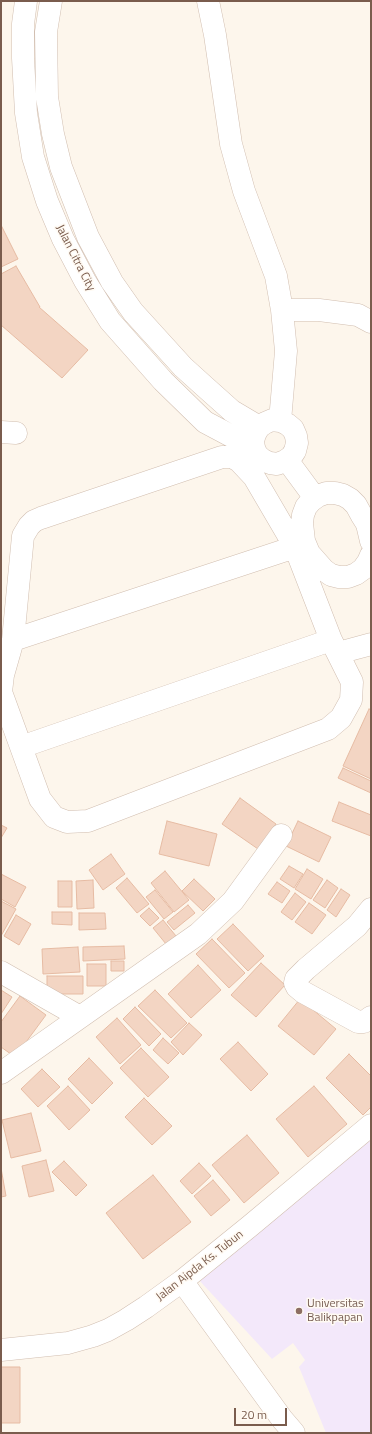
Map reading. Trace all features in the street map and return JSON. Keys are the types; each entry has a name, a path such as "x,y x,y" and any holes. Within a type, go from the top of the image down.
{"street":[{"name":"Jalan Citra City","path":"26,1 23,24 23,51 26,113 33,157 63,239 85,281 110,321 163,381 205,422 254,448 257,455 263,460 277,464 287,460"},
{"name":"Jalan Citra City","path":"51,1 46,32 47,97 53,134 61,167 88,237 112,282 133,312 188,372 232,412 259,427"},
{"path":"208,1 215,35 230,144 244,191 276,276 282,310 286,351 280,421"},
{"path":"282,310 319,310 358,315 371,322"},
{"path":"254,448 253,441 259,427 272,420 287,424 296,436 297,443 295,451 287,460 315,498"},
{"path":"222,457 232,457 254,477 295,547 335,647 352,682 351,700 341,718 328,729 88,821 67,822 54,817 40,799 1,692 3,675 13,640 23,536 29,526 34,521 222,457"},
{"path":"371,541 364,520 356,506 350,499 343,495 326,493 315,498 306,507 302,524 305,544 309,553 318,564 331,575 339,577 356,574 363,569 371,555"},
{"path":"13,640 295,547"},
{"path":"21,747 335,647 371,644"},
{"path":"1,1073 198,934 233,901 281,835"},
{"path":"371,909 358,926 296,978 295,983 303,992 358,1022 364,1022 371,1017"},
{"path":"1,972 80,1017"},
{"name":"Jalan Aipda Ks. Tubun","path":"1,1350 68,1343 93,1336 126,1320 182,1281 371,1125"},
{"path":"182,1281 285,1428"}],"shaded area":[{"name":"Universitas Balikpapan","path":"371,1139 371,1433 326,1433 299,1367 305,1360 293,1343 272,1359 198,1279"}],"building":[{"path":"1,225 18,259 1,267"},
{"path":"16,266 39,307 88,350 62,378 1,325 1,274"},
{"path":"369,709 371,710 371,779 343,766"},
{"path":"343,768 371,781 371,793 338,778"},
{"path":"240,798 276,824 258,849 222,824"},
{"path":"339,802 371,815 371,836 332,821"},
{"path":"167,821 217,834 209,866 159,854"},
{"path":"298,821 331,837 319,862 286,846"},
{"path":"1,825 7,828 1,838"},
{"path":"111,854 125,874 103,890 89,870"},
{"path":"289,866 303,874 294,888 280,879"},
{"path":"307,869 323,879 311,899 295,889"},
{"path":"165,871 189,900 174,912 151,883"},
{"path":"1,874 26,887 15,907 1,899"},
{"path":"127,878 149,904 137,913 116,888"},
{"path":"194,879 215,899 203,911 182,891"},
{"path":"93,880 94,908 77,909 76,881"},
{"path":"327,880 338,888 325,908 313,900"},
{"path":"58,881 72,881 72,907 58,907"},
{"path":"277,882 290,891 282,903 268,894"},
{"path":"341,889 350,895 336,917 327,910"},
{"path":"155,890 173,912 164,919 146,897"},
{"path":"295,893 306,902 292,920 281,912"},
{"path":"1,901 16,909 1,936"},
{"path":"309,903 326,915 312,934 295,922"},
{"path":"188,905 195,913 174,930 167,922"},
{"path":"149,908 159,918 150,926 140,916"},
{"path":"52,912 72,912 72,925 52,924"},
{"path":"79,913 105,913 106,929 79,930"},
{"path":"16,915 31,924 19,945 4,936"},
{"path":"163,920 176,936 166,944 153,928"},
{"path":"233,924 264,956 248,971 217,939"},
{"path":"212,939 245,973 229,988 196,954"},
{"path":"124,946 125,959 83,961 83,947"},
{"path":"78,947 80,972 43,974 42,949"},
{"path":"111,961 124,961 124,971 111,971"},
{"path":"261,963 285,985 256,1017 231,995"},
{"path":"87,964 106,964 106,986 87,986"},
{"path":"198,965 221,990 191,1018 168,994"},
{"path":"47,976 83,976 83,994 47,994"},
{"path":"1,990 12,997 1,1014"},
{"path":"155,990 187,1023 171,1038 138,1006"},
{"path":"20,996 46,1015 15,1057 1,1047 1,1022"},
{"path":"300,999 336,1029 314,1055 278,1026"},
{"path":"135,1007 161,1034 149,1046 123,1019"},
{"path":"117,1018 141,1045 120,1064 96,1037"},
{"path":"189,1023 202,1035 183,1055 171,1042"},
{"path":"163,1038 179,1053 168,1064 153,1050"},
{"path":"238,1042 268,1074 251,1091 220,1059"},
{"path":"141,1048 169,1077 148,1097 120,1068"},
{"path":"349,1054 371,1076 371,1107 363,1115 326,1078"},
{"path":"89,1058 113,1083 92,1104 68,1079"},
{"path":"42,1069 60,1087 38,1107 21,1089"},
{"path":"68,1086 90,1110 69,1130 47,1106"},
{"path":"314,1086 347,1124 308,1157 276,1119"},
{"path":"144,1098 172,1126 152,1145 125,1117"},
{"path":"31,1113 41,1151 11,1158 2,1120"},
{"path":"247,1135 279,1173 244,1203 212,1165"},
{"path":"46,1160 54,1191 29,1197 22,1166"},
{"path":"64,1161 87,1185 76,1196 52,1172"},
{"path":"199,1163 211,1176 192,1194 180,1181"},
{"path":"1,1168 6,1196 1,1197"},
{"path":"153,1175 191,1222 143,1259 106,1213"},
{"path":"213,1180 230,1200 211,1216 194,1196"},
{"path":"1,1367 20,1367 20,1423 1,1423"}],"place":[{"name":"Universitas Balikpapan","path":"299,1311"}]}
